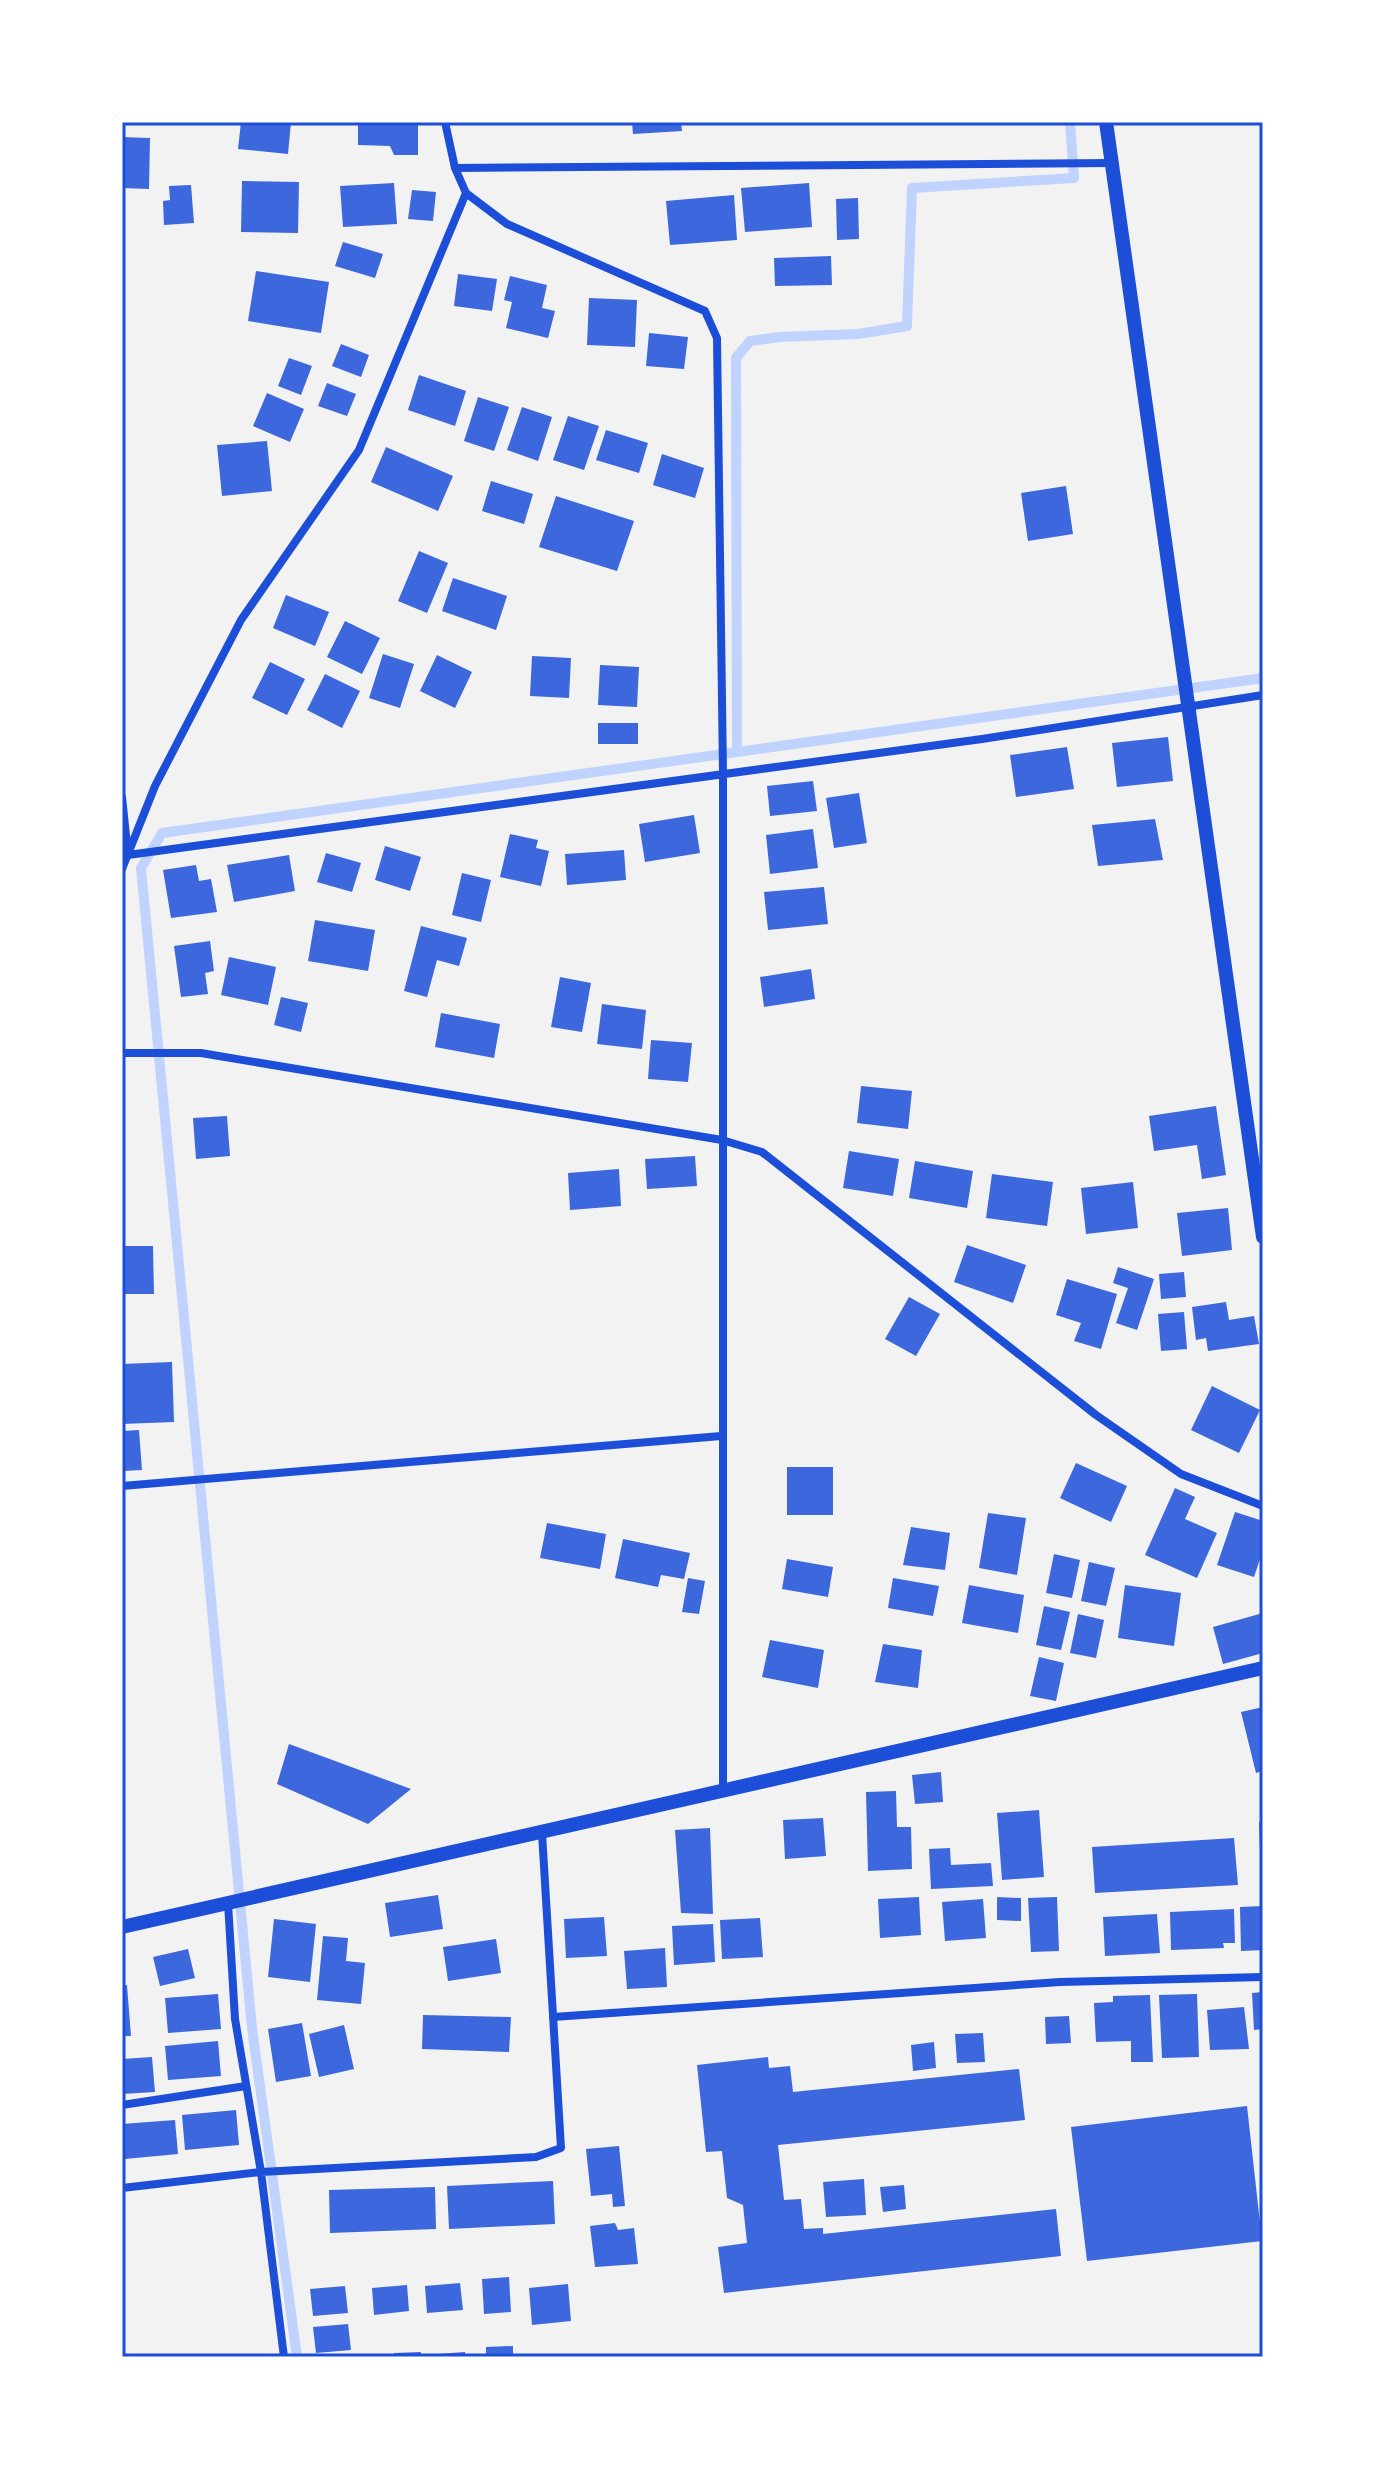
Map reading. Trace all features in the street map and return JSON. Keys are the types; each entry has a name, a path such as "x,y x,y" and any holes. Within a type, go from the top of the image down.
{"street":[{"path":"445,122 455,168 466,193 507,224 705,311 717,338 723,773 723,1793"},
{"path":"1106,122 1188,705 1258,1171 1263,1237"},
{"path":"455,168 1112,163"},
{"path":"122,869 155,786 241,620 359,450 466,193"},
{"path":"128,855 982,739 1263,695"},
{"path":"122,797 128,855"},
{"path":"122,1053 201,1053 722,1140 762,1152 1096,1415 1181,1474 1263,1506"},
{"path":"122,1486 721,1436"},
{"path":"122,1927 1263,1668"},
{"path":"122,2188 261,2172 536,2157 561,2148 542,1833"},
{"path":"228,1903 235,2019 261,2172 284,2357"},
{"path":"553,2017 1060,1982 1263,1977"},
{"path":"122,2105 246,2086"}],"building":[{"path":"241,122 291,122 288,154 238,149"},
{"path":"358,122 418,122 418,155 394,155 390,146 358,145"},
{"path":"632,122 681,122 682,131 633,134"},
{"path":"122,137 150,138 149,189 122,188"},
{"path":"242,181 299,182 298,233 241,232"},
{"path":"394,183 397,224 343,227 340,186"},
{"path":"809,183 812,227 745,232 741,188"},
{"path":"191,185 194,223 164,225 163,201 170,200 169,186"},
{"path":"412,190 436,192 433,221 408,219"},
{"path":"734,195 737,240 670,245 666,201"},
{"path":"858,198 859,239 837,240 836,199"},
{"path":"343,242 383,254 375,278 335,266"},
{"path":"831,256 832,285 775,286 774,258"},
{"path":"256,271 329,282 321,333 248,321"},
{"path":"458,274 497,279 492,311 454,306"},
{"path":"510,276 547,285 542,308 555,311 548,338 506,328 512,302 504,300"},
{"path":"589,298 637,300 635,347 587,345"},
{"path":"649,333 688,337 684,369 646,366"},
{"path":"341,344 369,355 361,377 332,366"},
{"path":"289,358 312,366 301,395 278,386"},
{"path":"419,375 466,391 455,426 408,410"},
{"path":"327,383 356,394 347,416 318,406"},
{"path":"267,393 304,409 290,442 253,426"},
{"path":"478,397 509,407 494,451 464,441"},
{"path":"522,407 552,417 538,461 507,450"},
{"path":"568,416 599,426 584,470 553,460"},
{"path":"606,430 648,443 639,473 596,460"},
{"path":"267,441 272,491 222,496 217,445"},
{"path":"386,447 453,476 438,511 371,482"},
{"path":"662,454 704,468 695,498 653,485"},
{"path":"491,481 533,494 524,524 482,511"},
{"path":"1066,486 1073,534 1028,541 1021,493"},
{"path":"556,496 634,521 617,571 539,547"},
{"path":"419,551 448,563 427,613 398,601"},
{"path":"453,578 507,596 496,630 442,611"},
{"path":"286,595 329,612 315,646 273,628"},
{"path":"345,621 380,638 362,674 327,657"},
{"path":"383,654 414,664 400,708 369,698"},
{"path":"437,655 472,672 455,708 420,691"},
{"path":"532,656 571,658 569,698 530,696"},
{"path":"270,662 305,679 287,715 252,698"},
{"path":"600,665 639,667 637,707 598,705"},
{"path":"325,674 360,691 342,728 307,710"},
{"path":"598,723 638,723 638,744 598,744"},
{"path":"1168,737 1173,781 1117,787 1112,743"},
{"path":"1067,747 1074,789 1016,797 1010,755"},
{"path":"813,781 817,811 770,816 767,786"},
{"path":"859,793 867,843 834,848 826,798"},
{"path":"694,815 700,853 645,862 639,824"},
{"path":"1155,819 1163,860 1098,866 1092,825"},
{"path":"813,829 818,868 770,874 766,835"},
{"path":"510,834 538,840 536,848 549,851 541,886 500,877"},
{"path":"385,846 421,857 410,891 375,880"},
{"path":"624,850 626,880 567,885 565,854"},
{"path":"326,853 361,863 352,892 317,882"},
{"path":"289,855 295,891 234,902 227,865"},
{"path":"196,865 199,881 211,879 217,912 171,918 163,870"},
{"path":"462,873 491,880 481,922 452,915"},
{"path":"824,887 828,924 768,930 764,892"},
{"path":"315,920 375,930 368,971 308,961"},
{"path":"421,926 467,938 459,966 437,960 427,997 404,991"},
{"path":"210,941 214,971 205,973 208,994 181,997 174,946"},
{"path":"229,957 276,967 268,1005 221,995"},
{"path":"811,969 815,999 764,1007 760,977"},
{"path":"560,977 591,983 582,1032 551,1027"},
{"path":"281,997 308,1003 301,1032 274,1025"},
{"path":"602,1004 646,1010 642,1049 597,1044"},
{"path":"441,1013 500,1024 494,1058 435,1047"},
{"path":"651,1040 692,1043 688,1082 648,1079"},
{"path":"861,1086 912,1091 908,1129 857,1123"},
{"path":"1216,1106 1226,1175 1202,1179 1197,1145 1154,1151 1149,1116"},
{"path":"227,1116 230,1156 196,1159 193,1118"},
{"path":"849,1151 899,1159 893,1196 843,1188"},
{"path":"695,1156 697,1186 647,1189 645,1159"},
{"path":"915,1161 973,1171 967,1208 909,1198"},
{"path":"619,1169 621,1206 570,1210 568,1173"},
{"path":"992,1174 1053,1182 1047,1226 986,1218"},
{"path":"1133,1182 1138,1228 1086,1234 1081,1188"},
{"path":"1228,1208 1232,1250 1182,1256 1177,1213"},
{"path":"967,1245 1026,1265 1013,1303 954,1282"},
{"path":"122,1246 153,1246 154,1294 122,1294"},
{"path":"1118,1267 1154,1279 1137,1330 1116,1323 1128,1288 1113,1283"},
{"path":"1184,1272 1186,1297 1161,1299 1159,1274"},
{"path":"1067,1279 1117,1294 1101,1349 1074,1341 1081,1323 1056,1315"},
{"path":"909,1297 940,1314 916,1356 885,1339"},
{"path":"1226,1302 1229,1320 1254,1316 1259,1344 1208,1351 1206,1338 1196,1340 1192,1307"},
{"path":"1184,1312 1187,1349 1161,1351 1158,1314"},
{"path":"172,1362 174,1422 122,1424 122,1364"},
{"path":"1212,1386 1260,1410 1239,1453 1191,1430"},
{"path":"139,1430 142,1470 122,1471 122,1431"},
{"path":"1076,1463 1127,1486 1111,1522 1060,1498"},
{"path":"787,1467 833,1467 833,1515 787,1515"},
{"path":"1175,1488 1195,1497 1185,1519 1217,1533 1197,1578 1145,1555"},
{"path":"1235,1512 1263,1521 1263,1550 1254,1577 1217,1565"},
{"path":"988,1513 1026,1518 1017,1575 979,1568"},
{"path":"547,1523 606,1534 600,1569 540,1558"},
{"path":"911,1527 950,1533 945,1570 903,1565"},
{"path":"623,1539 690,1553 684,1579 661,1575 658,1587 615,1578"},
{"path":"1054,1554 1080,1560 1072,1598 1046,1593"},
{"path":"787,1559 833,1567 828,1597 782,1589"},
{"path":"1089,1562 1115,1568 1106,1606 1081,1601"},
{"path":"688,1578 705,1581 699,1614 682,1612"},
{"path":"893,1578 939,1586 933,1616 888,1608"},
{"path":"969,1585 1024,1595 1018,1633 962,1623"},
{"path":"1125,1585 1181,1593 1174,1646 1118,1638"},
{"path":"1044,1606 1070,1612 1061,1650 1036,1645"},
{"path":"1263,1613 1263,1653 1223,1664 1213,1627"},
{"path":"1078,1614 1104,1620 1096,1658 1070,1653"},
{"path":"770,1640 824,1650 818,1688 762,1677"},
{"path":"883,1644 922,1650 918,1688 875,1682"},
{"path":"1039,1657 1064,1663 1056,1701 1030,1696"},
{"path":"1263,1707 1263,1771 1256,1773 1241,1712"},
{"path":"289,1744 411,1789 368,1824 277,1784"},
{"path":"941,1772 943,1802 915,1804 912,1775"},
{"path":"896,1791 897,1827 911,1827 912,1869 868,1871 866,1792"},
{"path":"1039,1810 1044,1877 1002,1880 997,1813"},
{"path":"823,1818 826,1856 785,1859 783,1820"},
{"path":"1259,1822 1263,1822 1263,1852 1260,1852"},
{"path":"710,1828 713,1914 681,1913 675,1830"},
{"path":"1234,1838 1238,1885 1095,1893 1092,1847"},
{"path":"950,1848 951,1865 991,1863 993,1886 931,1889 929,1849"},
{"path":"438,1895 443,1929 390,1937 385,1903"},
{"path":"919,1897 921,1935 880,1938 878,1899"},
{"path":"997,1897 1021,1898 1021,1921 997,1920"},
{"path":"1057,1897 1059,1951 1031,1952 1028,1898"},
{"path":"983,1899 986,1938 945,1941 942,1902"},
{"path":"1263,1906 1263,1950 1241,1951 1240,1907"},
{"path":"1234,1909 1235,1943 1223,1943 1224,1948 1171,1950 1170,1912"},
{"path":"1157,1914 1160,1953 1105,1956 1103,1917"},
{"path":"604,1917 607,1956 566,1958 564,1919"},
{"path":"760,1918 763,1957 722,1959 720,1920"},
{"path":"274,1919 316,1924 310,1982 268,1977"},
{"path":"713,1924 715,1962 674,1965 672,1926"},
{"path":"323,1936 348,1938 346,1961 365,1963 361,2004 317,2000"},
{"path":"496,1939 501,1973 448,1981 443,1947"},
{"path":"665,1948 667,1987 627,1989 624,1951"},
{"path":"188,1949 195,1978 160,1986 153,1957"},
{"path":"127,1985 131,2036 122,2036 122,1986"},
{"path":"1263,1992 1263,2029 1254,2030 1252,1993"},
{"path":"218,1994 221,2029 168,2033 165,1998"},
{"path":"1197,1994 1199,2057 1162,2058 1159,1995"},
{"path":"1150,1995 1153,2062 1131,2062 1131,2041 1096,2042 1094,2003 1113,2002 1113,1996"},
{"path":"1244,2007 1249,2049 1210,2050 1207,2010"},
{"path":"423,2015 511,2017 509,2052 422,2049"},
{"path":"1069,2016 1071,2043 1046,2044 1045,2017"},
{"path":"302,2023 311,2076 276,2082 268,2029"},
{"path":"344,2025 354,2069 319,2077 309,2034"},
{"path":"983,2033 985,2062 957,2063 955,2034"},
{"path":"218,2041 221,2076 168,2080 165,2046"},
{"path":"934,2042 936,2068 913,2071 911,2045"},
{"path":"152,2057 155,2092 122,2094 122,2059"},
{"path":"768,2057 769,2068 790,2066 793,2092 1019,2069 1025,2120 778,2145 784,2200 801,2199 804,2229 823,2228 823,2234 1056,2209 1061,2256 724,2293 718,2247 747,2243 743,2205 727,2198 722,2151 706,2152 697,2065"},
{"path":"1247,2106 1262,2241 1087,2261 1071,2127"},
{"path":"236,2110 239,2145 185,2150 182,2115"},
{"path":"175,2120 178,2154 125,2159 122,2124"},
{"path":"619,2146 625,2206 613,2207 612,2194 591,2196 586,2149"},
{"path":"864,2179 866,2215 826,2217 823,2182"},
{"path":"553,2181 555,2224 449,2229 447,2186"},
{"path":"904,2185 906,2209 883,2212 880,2187"},
{"path":"435,2187 436,2229 330,2233 329,2190"},
{"path":"615,2223 618,2230 634,2228 638,2264 595,2267 590,2226"},
{"path":"509,2277 511,2312 484,2314 482,2279"},
{"path":"460,2283 463,2310 427,2313 425,2286"},
{"path":"568,2284 571,2321 532,2325 529,2288"},
{"path":"407,2285 409,2311 374,2315 372,2288"},
{"path":"345,2286 348,2313 313,2316 310,2289"},
{"path":"348,2324 351,2350 316,2353 313,2327"},
{"path":"513,2346 513,2357 486,2357 486,2347"},
{"path":"421,2352 421,2357 394,2357 394,2353"},
{"path":"465,2352 465,2357 438,2357 437,2354"}],"waterway":[{"path":"737,751 736,358 750,341 858,334 907,326 912,188 1074,178 1070,122"},
{"path":"297,2357 252,2028 141,868 162,833 1263,678"}]}
